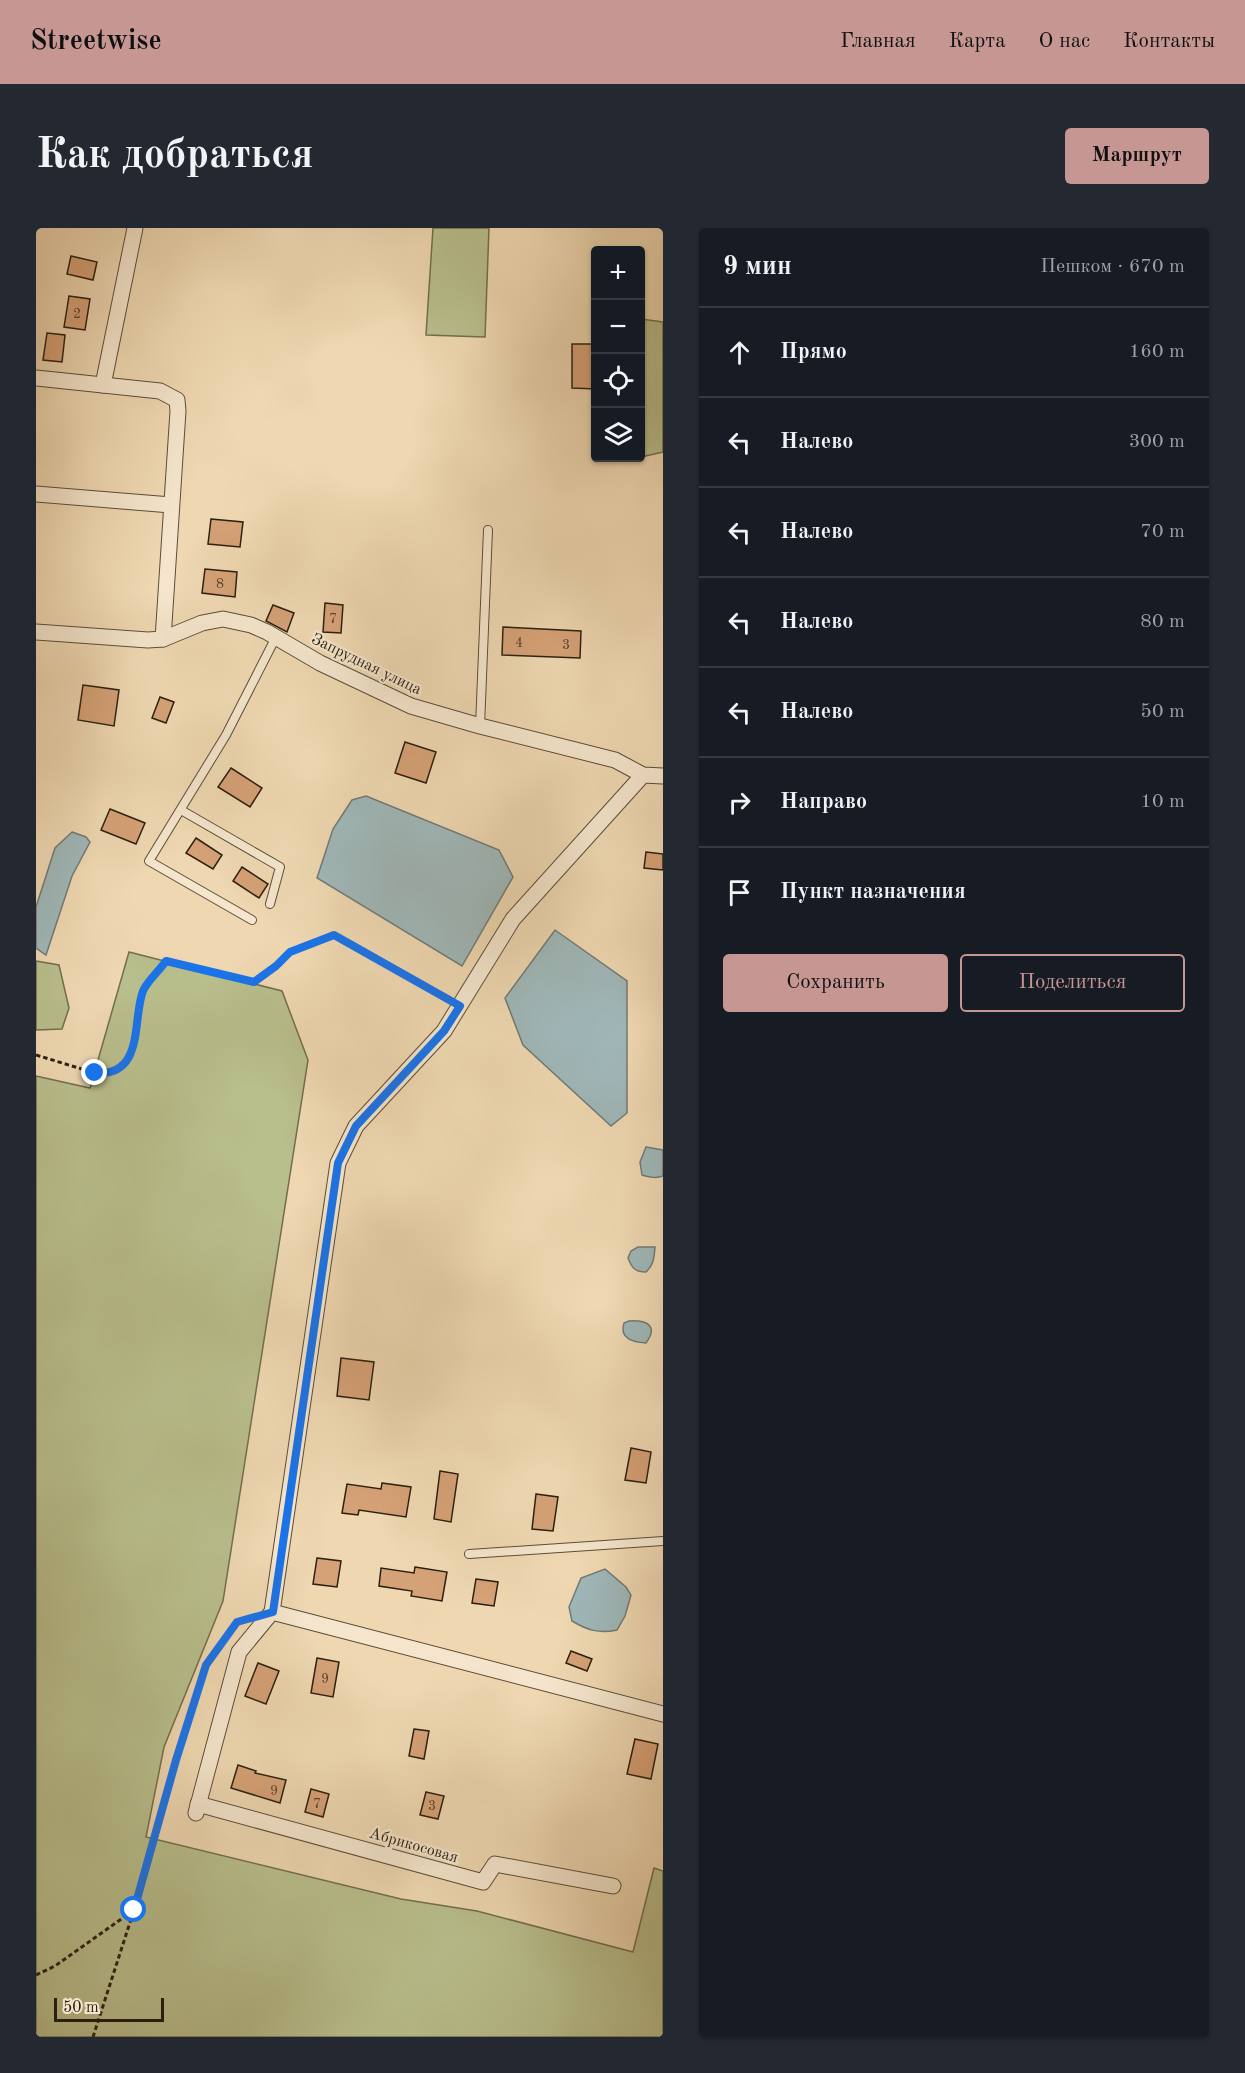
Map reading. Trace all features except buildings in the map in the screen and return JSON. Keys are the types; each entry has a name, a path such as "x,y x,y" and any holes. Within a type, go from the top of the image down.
{"street":[{"path":"103,385 135,228"},
{"path":"36,378 160,391 177,400 178,411 163,639 148,640 36,632"},
{"path":"36,494 171,505"},
{"name":"Запрудная улица","path":"163,639 202,623 223,619 251,625 320,663 411,706 615,760 643,775 663,776"},
{"path":"643,775 513,919 444,1031 356,1126 338,1163 273,1612 663,1713"},
{"name":"Абрикосовая","path":"273,1612 239,1652 197,1809 483,1882 495,1864 613,1886"}],"lane":[{"path":"480,726 489,530"},
{"path":"252,920 149,861 226,735 276,638"},
{"path":"181,810 280,867 270,904"},
{"path":"469,1554 663,1541"}],"path":[{"path":"36,1055 95,1073 108,1074 124,1064 136,1041 143,990 166,961 254,982 290,952 334,935 460,1006"},
{"path":"93,2037 134,1910 176,1760 206,1665 237,1622 273,1612"},
{"path":"36,1975 56,1966 134,1910"}],"green space":[{"path":"433,228 489,228 485,337 426,335"},
{"path":"645,320 663,322 663,452 645,456"},
{"path":"129,952 282,991 308,1060 223,1601 164,1747 146,1837 401,1899 477,1911 633,1952 654,1868 663,1871 663,2037 36,2037 36,1076 90,1088"},
{"path":"36,961 59,965 69,1008 62,1029 36,1030"}],"water":[{"path":"366,796 499,850 513,877 462,966 317,878 333,829 352,800"},
{"path":"72,832 86,837 90,842 72,876 46,955 36,948 36,907 55,848"},
{"path":"555,930 627,981 627,1113 611,1126 523,1045 505,998"},
{"path":"646,1147 663,1150 663,1176 655,1178 642,1175 640,1162"},
{"path":"638,1247 655,1247 652,1264 646,1272 634,1269 628,1258 631,1251"},
{"path":"641,1321 649,1325 651,1332 646,1343 628,1339 625,1336 624,1323"},
{"path":"605,1569 626,1587 631,1595 625,1616 617,1630 588,1629 572,1621 569,1607 581,1578"}],"route":[{"path":"95,1073 108,1074 124,1064 136,1041 143,990 166,961 254,982 290,952 334,935 460,1006 444,1031 356,1126 338,1163 273,1612 237,1622 206,1665 176,1760 134,1910"}]}
